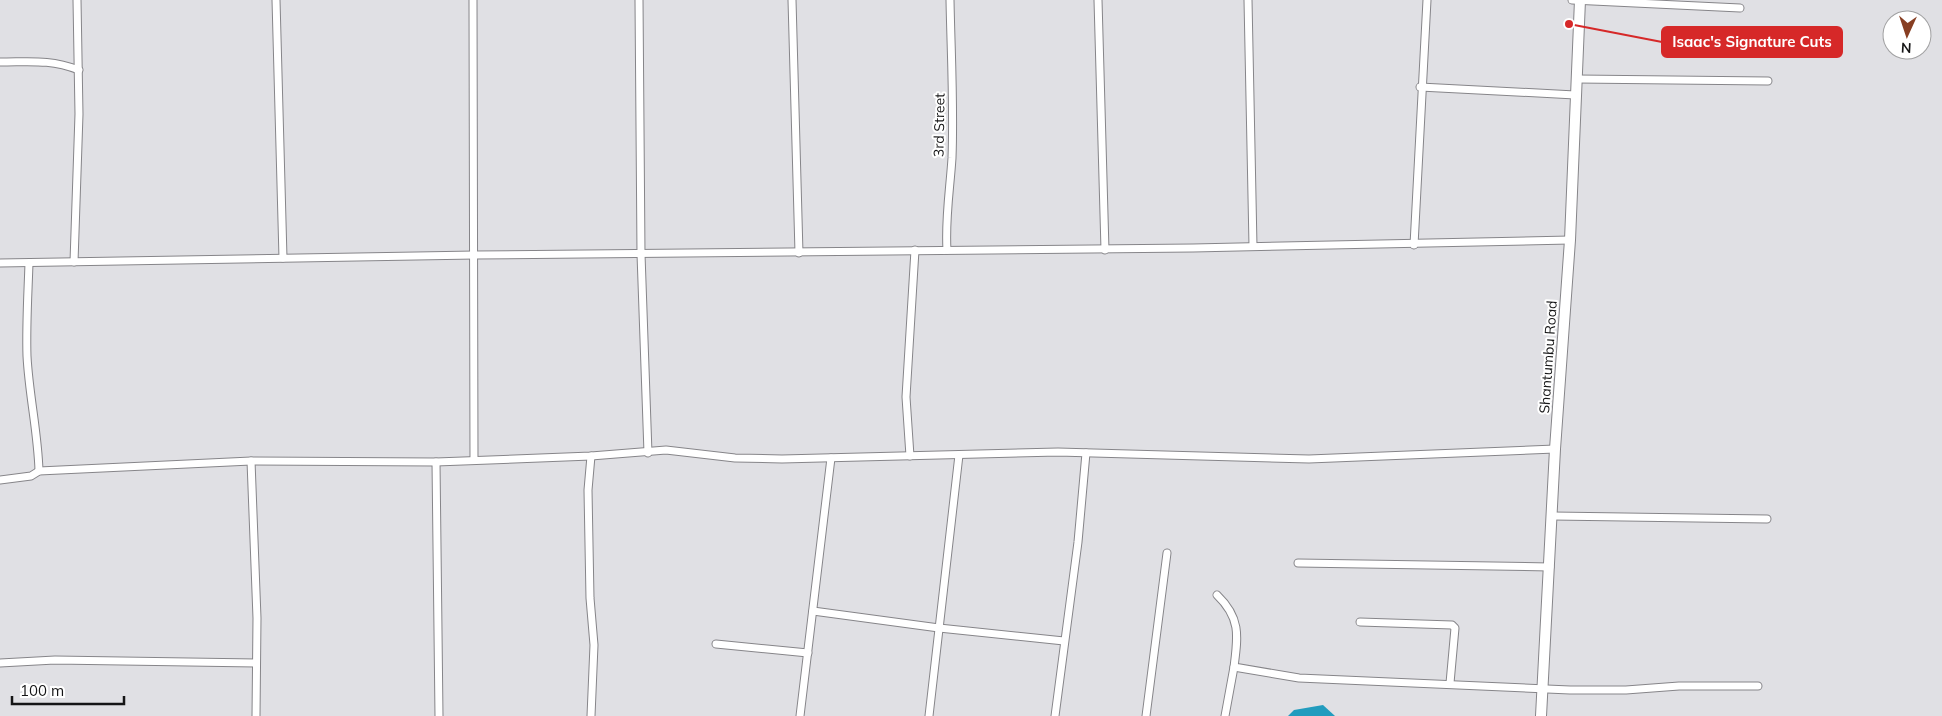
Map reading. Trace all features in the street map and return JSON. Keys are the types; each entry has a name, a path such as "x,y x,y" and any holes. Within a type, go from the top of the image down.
{"street":[{"path":"74,262 79,70 77,0"},
{"path":"276,0 283,258"},
{"path":"473,0 474,460"},
{"path":"639,0 641,254 648,452"},
{"path":"792,0 799,253"},
{"name":"3rd Street","path":"947,250 946,223 952,144 950,0"},
{"path":"1098,0 1105,250"},
{"path":"1248,0 1253,246"},
{"path":"1414,244 1420,87 1427,0"},
{"path":"1572,0 1740,8"},
{"name":"Shantumbu Road","path":"1541,716 1553,516 1555,449 1570,240 1580,0"},
{"path":"0,62 36,60 62,64 79,70"},
{"path":"1577,79 1768,81"},
{"path":"1420,87 1576,95"},
{"path":"0,264 474,255 799,253 915,250 1105,250 1570,240"},
{"path":"910,456 906,397 915,250"},
{"path":"29,263 27,355 34,431 38,445 39,471"},
{"path":"0,480 31,476 39,471 251,462 436,462 591,456 666,450 735,458 1086,453 1211,454 1309,459 1555,449"},
{"path":"1054,716 1078,542 1086,453"},
{"path":"929,716 960,455"},
{"path":"591,456 589,499 590,598 594,645 591,716"},
{"path":"800,716 831,458"},
{"path":"251,462 257,618 256,716"},
{"path":"436,462 439,716"},
{"path":"1553,516 1767,519"},
{"path":"1146,716 1167,553"},
{"path":"1298,563 1550,567"},
{"path":"1217,595 1235,617 1236,650 1225,716"},
{"path":"813,611 939,628 1064,641"},
{"path":"1360,622 1452,626 1455,628 1450,683"},
{"path":"716,644 808,653"},
{"path":"0,663 55,660 256,663"},
{"path":"1234,667 1299,678 1580,690 1679,686 1758,686"}],"water":[{"path":"1323,705 1335,716 1288,716 1294,710"}],"place":[{"name":"Isaac's Signature Cuts","path":"1569,24"}]}
